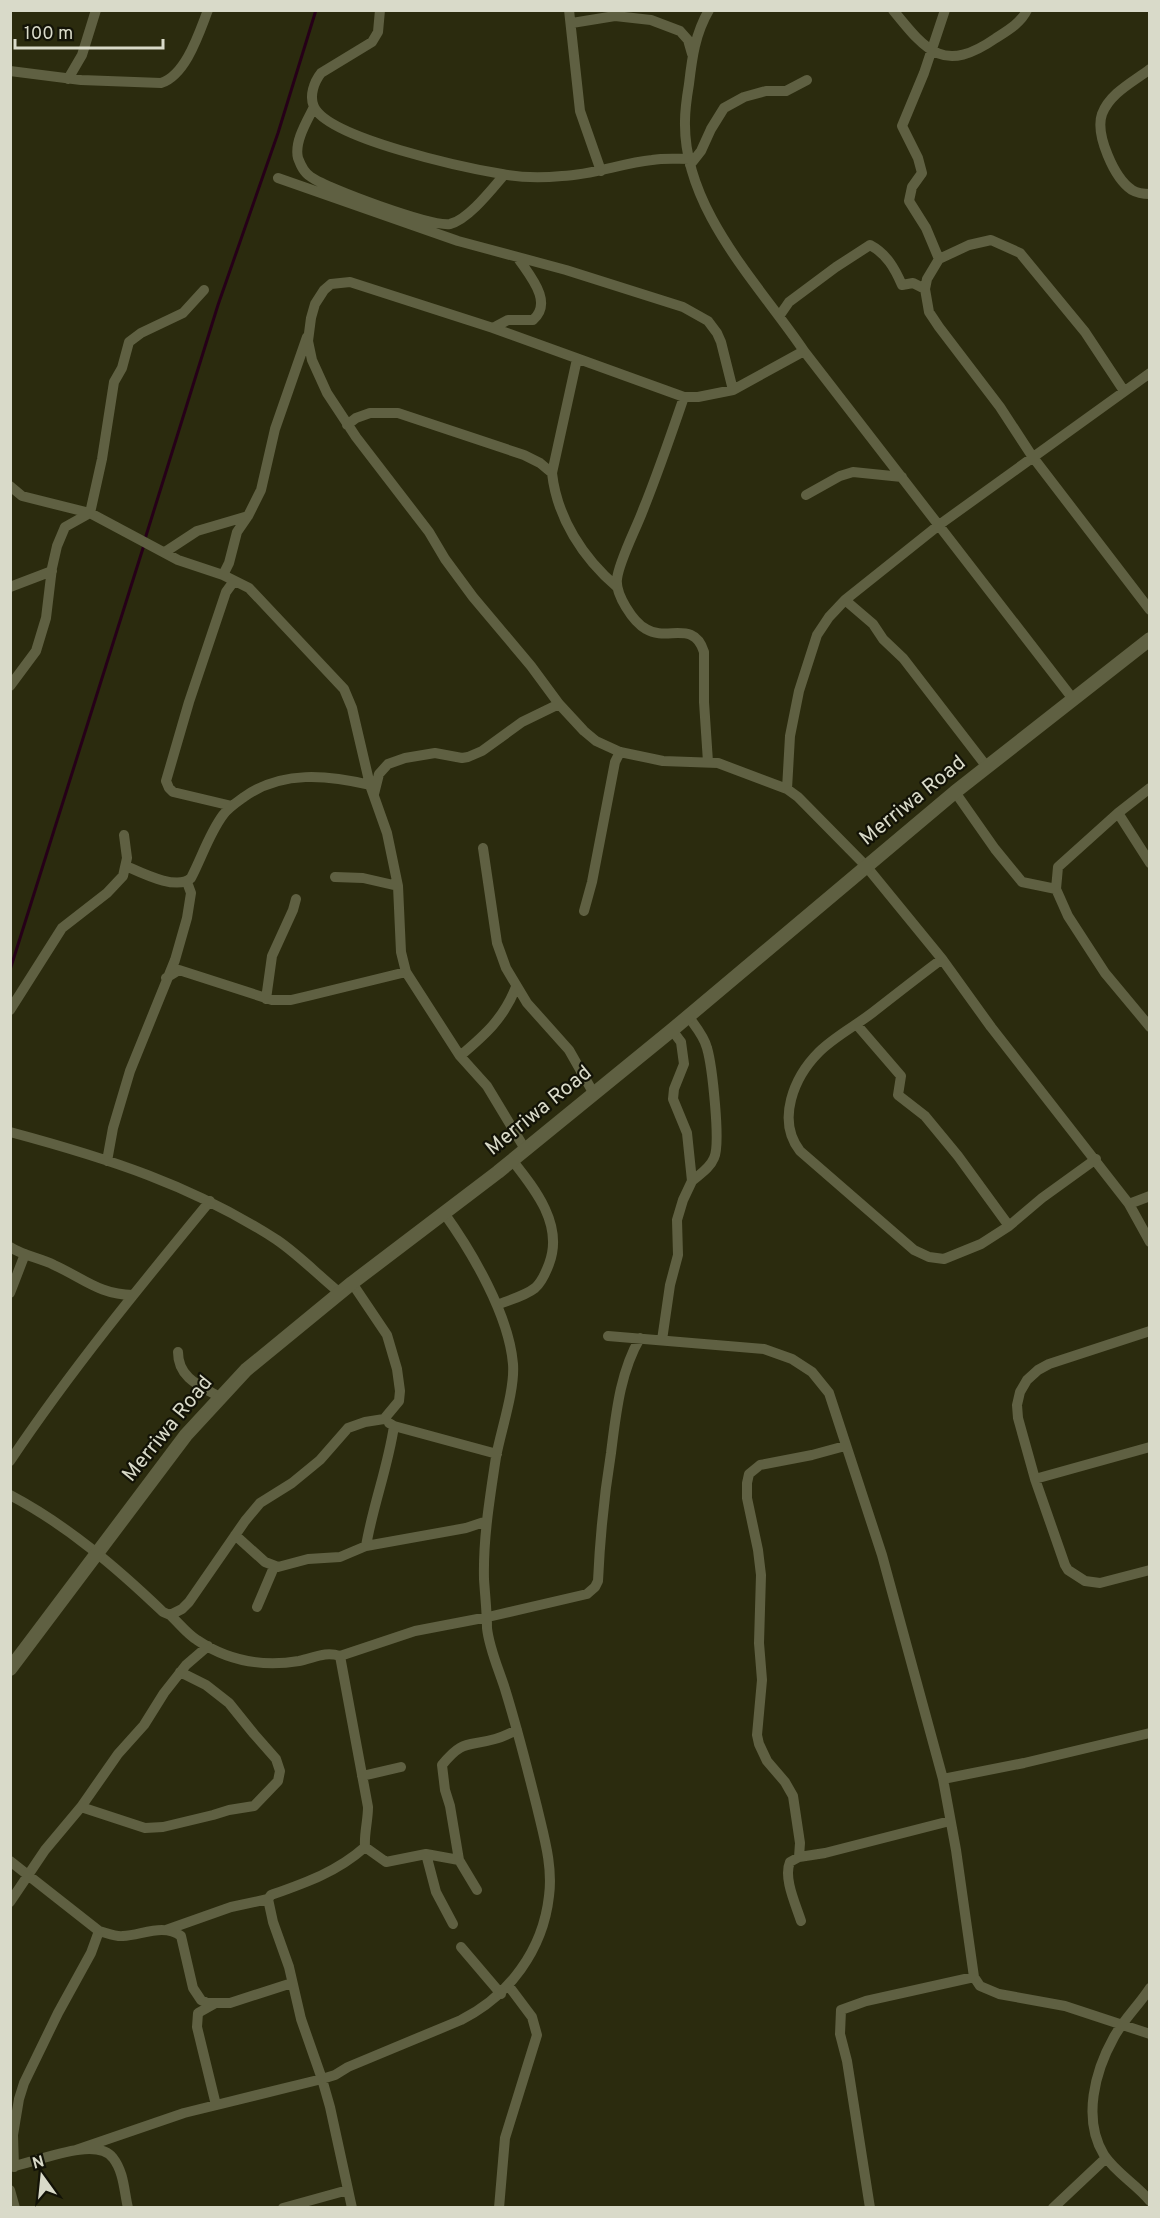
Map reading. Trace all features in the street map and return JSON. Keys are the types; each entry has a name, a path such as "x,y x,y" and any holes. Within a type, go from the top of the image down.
{"street":[{"path":"68,79 82,55 96,10"},
{"path":"10,71 68,79 161,83 168,81 177,74 195,43 208,10"},
{"path":"380,10 378,32 372,42 321,73 315,81 312,94 314,107 299,142 297,153 303,170 310,176 352,195 440,224 450,224 466,214 504,175"},
{"path":"569,10 580,111 601,171"},
{"path":"709,10 695,40 685,122 689,162 703,200 732,252 804,351 1073,699"},
{"path":"893,10 910,31 931,50 948,57 967,55 1007,31 1020,20 1027,10"},
{"path":"939,259 926,228 909,201 912,187 922,173 918,158 902,126 924,73 945,10"},
{"path":"572,23 615,16 651,20 680,31 688,40 692,54"},
{"path":"1149,69 1116,94 1106,106 1101,116 1100,126 1110,159 1120,178 1131,189 1149,194"},
{"path":"314,107 334,124 363,138 430,158 504,175 576,176 654,159 689,162 701,151 724,108 744,97 766,91 786,92 807,80"},
{"path":"278,178 458,241 576,273 694,312 708,321 717,333 734,390"},
{"path":"1124,391 1085,332 1020,253 991,240 969,245 939,259 929,273 925,290 928,308 939,327 1000,407 1032,456 1149,610"},
{"path":"780,315 789,302 870,245 880,250 894,268 902,285 913,283 925,290"},
{"path":"493,328 508,320 533,320 539,312 541,300 537,287 518,258"},
{"path":"223,576 237,532 248,516 262,486 275,429 309,331 315,304 331,284 350,282 386,292 493,328 684,398 734,390 804,351"},
{"path":"10,686 36,651 46,618 57,546 65,527 90,513 102,459 114,382 122,368 129,342 141,333 183,313 204,290"},
{"path":"309,331 312,360 327,393 347,425 429,532 445,559 473,597 531,666 559,704 596,741 620,752 663,761 718,763 787,789 815,813 866,866 942,959 991,1027 1129,1204 1149,1242"},
{"path":"577,358 552,473 558,505 568,526 593,564 617,587 631,615 645,629 653,633 691,635 702,645 708,762"},
{"path":"787,789 790,736 799,691 818,635 829,617 845,600 939,525 1149,373"},
{"path":"617,587 618,572 647,501 684,398"},
{"path":"347,425 356,418 370,413 380,411 398,413 524,455 540,463 552,473"},
{"path":"806,495 840,476 853,472 902,477"},
{"path":"10,486 22,496 90,513 178,560 249,588 345,689 352,708 372,790 387,833 398,886 401,952 406,972 460,1056 487,1086 525,1149"},
{"path":"165,552 197,531 248,516"},
{"path":"10,587 52,571"},
{"path":"232,806 173,792 166,781 189,702 226,592 234,581"},
{"path":"845,600 873,624 883,639 903,658 987,767"},
{"name":"Merriwa Road","path":"10,1669 98,1555 186,1435 246,1370 352,1283 594,1094 955,792 1149,639"},
{"path":"372,790 379,774 388,764 405,758 435,753 468,757 482,751 522,722 559,704"},
{"path":"584,910 592,882 615,762 620,752"},
{"path":"126,866 155,878 179,884 187,882 195,872 217,824 232,806 256,789 293,778 322,776 372,790"},
{"path":"1149,788 1058,867 1056,889 1084,944 1149,1027"},
{"path":"955,792 995,849 1022,882 1056,889"},
{"path":"1118,813 1149,863"},
{"path":"10,1010 63,928 107,893 120,879 126,866 124,835"},
{"path":"483,848 497,943 506,968 516,987 543,1022 569,1050 594,1094"},
{"path":"335,878 363,878 398,886"},
{"path":"107,1161 113,1128 130,1071 175,960 190,905 187,882"},
{"path":"266,999 272,956 293,910 296,898"},
{"path":"942,959 820,1051 797,1082 787,1115 789,1133 794,1144 914,1250 929,1257 944,1259 981,1244 1009,1226 1042,1198 1096,1160"},
{"path":"166,978 179,970 188,971 218,984 266,999 291,1000 406,972"},
{"path":"460,1056 491,1029 503,1014 516,987"},
{"path":"662,1340 669,1285 678,1255 677,1220 692,1181 708,1168 715,1157 717,1143 709,1057 701,1035 688,1016"},
{"path":"857,1025 901,1076 898,1095 925,1116 958,1156 1009,1226"},
{"path":"672,1030 681,1042 684,1064 674,1089 673,1100 687,1133 692,1181"},
{"path":"10,1132 160,1178 210,1201 278,1241 340,1293"},
{"path":"497,1305 536,1287 545,1275 554,1244 549,1217 532,1185 512,1160"},
{"path":"1129,1204 1149,1196"},
{"path":"10,1461 64,1383 210,1201"},
{"path":"99,1931 91,1953 58,2013 24,2083 13,2135 12,2167 76,2150 184,2113 335,2075 348,2067 480,2011 505,1990 534,1948 549,1898 551,1871 517,1730 490,1642 484,1578 487,1521 513,1364 497,1305 444,1213"},
{"path":"10,1248 55,1265 102,1291 133,1295"},
{"path":"10,1293 25,1254"},
{"path":"170,1615 189,1602 256,1507 292,1483 320,1460 348,1428 384,1419 399,1401 397,1370 387,1335 352,1283"},
{"path":"1149,1331 1049,1364 1038,1370 1027,1380 1020,1392 1017,1404 1018,1418 1035,1479 1068,1570 1085,1581 1100,1583 1149,1570"},
{"path":"608,1336 764,1350 792,1359 812,1372 829,1394 882,1555 943,1779 974,1977 980,1986 987,1990 1065,2006 1149,2034"},
{"path":"10,1495 33,1507 98,1555 195,1639 208,1646 233,1657 258,1664 281,1664 330,1652 339,1656 416,1631 587,1594 595,1587 614,1424 623,1381 633,1350 640,1338"},
{"path":"178,1352 180,1365 187,1377 220,1396"},
{"path":"384,1419 394,1426 497,1454"},
{"path":"366,1546 370,1520 390,1452 394,1426"},
{"path":"799,1857 800,1843 793,1796 785,1782 767,1761 758,1737 757,1724 762,1680 759,1643 761,1575 759,1550 747,1498 747,1483 749,1474 760,1465 845,1446"},
{"path":"1035,1479 1149,1447"},
{"path":"235,1535 265,1562 274,1567 308,1558 340,1557 366,1546 466,1528 487,1521"},
{"path":"257,1607 274,1567"},
{"path":"10,1902 45,1850 81,1807 118,1754 144,1725 180,1672 208,1646"},
{"path":"10,1861 99,1931 121,1937 166,1930 231,1908 268,1899 271,1895 328,1873 348,1862 364,1847 368,1807 339,1656"},
{"path":"81,1807 145,1828 163,1827 228,1810 254,1806 278,1781 280,1771 276,1759 229,1703 206,1685 180,1672"},
{"path":"477,1890 459,1860 442,1765 453,1751 468,1743 495,1739 517,1730"},
{"path":"943,1779 1024,1763 1149,1733"},
{"path":"362,1776 401,1767"},
{"path":"801,1921 788,1864 799,1857 825,1853 950,1821"},
{"path":"364,1847 386,1862 426,1854 459,1860"},
{"path":"426,1854 436,1892 453,1924"},
{"path":"268,1899 301,2019 330,2107 352,2208"},
{"path":"166,1930 181,1936 190,1978 196,1993 204,2001 214,2004 231,2003 292,1983"},
{"path":"461,1947 532,2016 537,2035 505,2138 499,2208"},
{"path":"870,2208 847,2061 840,2034 841,2010 866,2001 974,1977"},
{"path":"1149,1988 1114,2037 1094,2088 1093,2111 1096,2132 1106,2158 1149,2201"},
{"path":"214,2004 198,2013 197,2027 216,2105"},
{"path":"76,2150 100,2150 113,2158 121,2172 128,2208"},
{"path":"1053,2208 1106,2158"},
{"path":"10,2190 15,2208"},
{"path":"283,2208 348,2190"}],"waterway":[{"path":"145,539 218,305 278,133 316,10"},
{"path":"10,970 144,545"}]}
